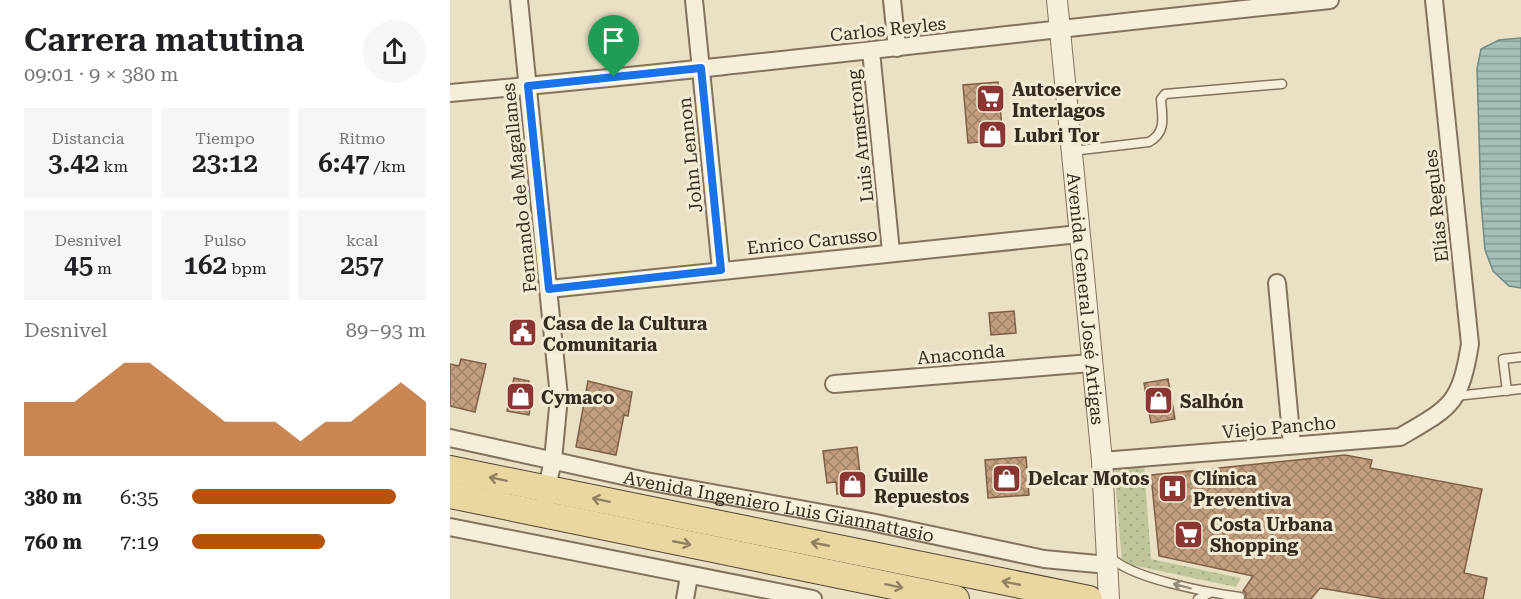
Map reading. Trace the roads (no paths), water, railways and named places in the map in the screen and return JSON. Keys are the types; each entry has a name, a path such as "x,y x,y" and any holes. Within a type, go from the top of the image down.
{"main road":[{"name":"Avenida Ingeniero Luis Giannattasio","path":"450,469 1089,599"},
{"path":"450,495 928,596 956,599"}],"street":[{"name":"Fernando de Magallanes","path":"519,0 559,397 553,460 542,514"},
{"name":"John Lennon","path":"694,0 721,270"},
{"path":"892,0 897,48"},
{"name":"Avenida General José Artigas","path":"1058,0 1102,461 1109,599"},
{"name":"Carlos Reyles","path":"450,93 871,51 1060,28 1330,0"},
{"name":"Elías Regules","path":"1434,0 1470,344 1465,376 1454,400"},
{"name":"Luis Armstrong","path":"871,51 891,252"},
{"name":"Enrico Carusso","path":"549,289 1079,234"},
{"path":"1277,283 1292,445"},
{"name":"Anaconda","path":"834,384 1092,363"},
{"name":"Viejo Pancho","path":"1102,461 1400,437 1432,418 1454,400"},
{"name":"Avenida Ingeniero Luis Giannattasio","path":"450,438 646,481 871,522 1044,558 1108,559"},
{"path":"646,481 654,511"},
{"path":"450,527 813,599"},
{"path":"685,599 689,576"}],"lane":[{"path":"1071,151 1149,142 1157,138 1163,127 1161,99 1165,94 1282,84"},
{"path":"1507,391 1503,359 1521,357"},
{"path":"1454,400 1521,389"},
{"path":"1108,559 1122,568 1210,593 1240,597"},
{"path":"1198,599 1210,593"}],"water":[{"path":"1521,38 1521,288 1509,286 1493,271 1485,250 1481,202 1477,69 1481,49 1499,40"}],"place":[{"name":"Autoservice Interlagos","path":"991,99"},
{"name":"Lubri Tor","path":"993,135"},
{"name":"Casa de la Cultura Comunitaria","path":"522,333"},
{"name":"Cymaco","path":"520,397"},
{"name":"Salhón","path":"1159,401"},
{"name":"Delcar Motos","path":"1007,478"},
{"name":"Guille Repuestos","path":"853,485"},
{"name":"Clínica Preventiva","path":"1172,488"},
{"name":"Costa Urbana Shopping","path":"1189,534"}]}
